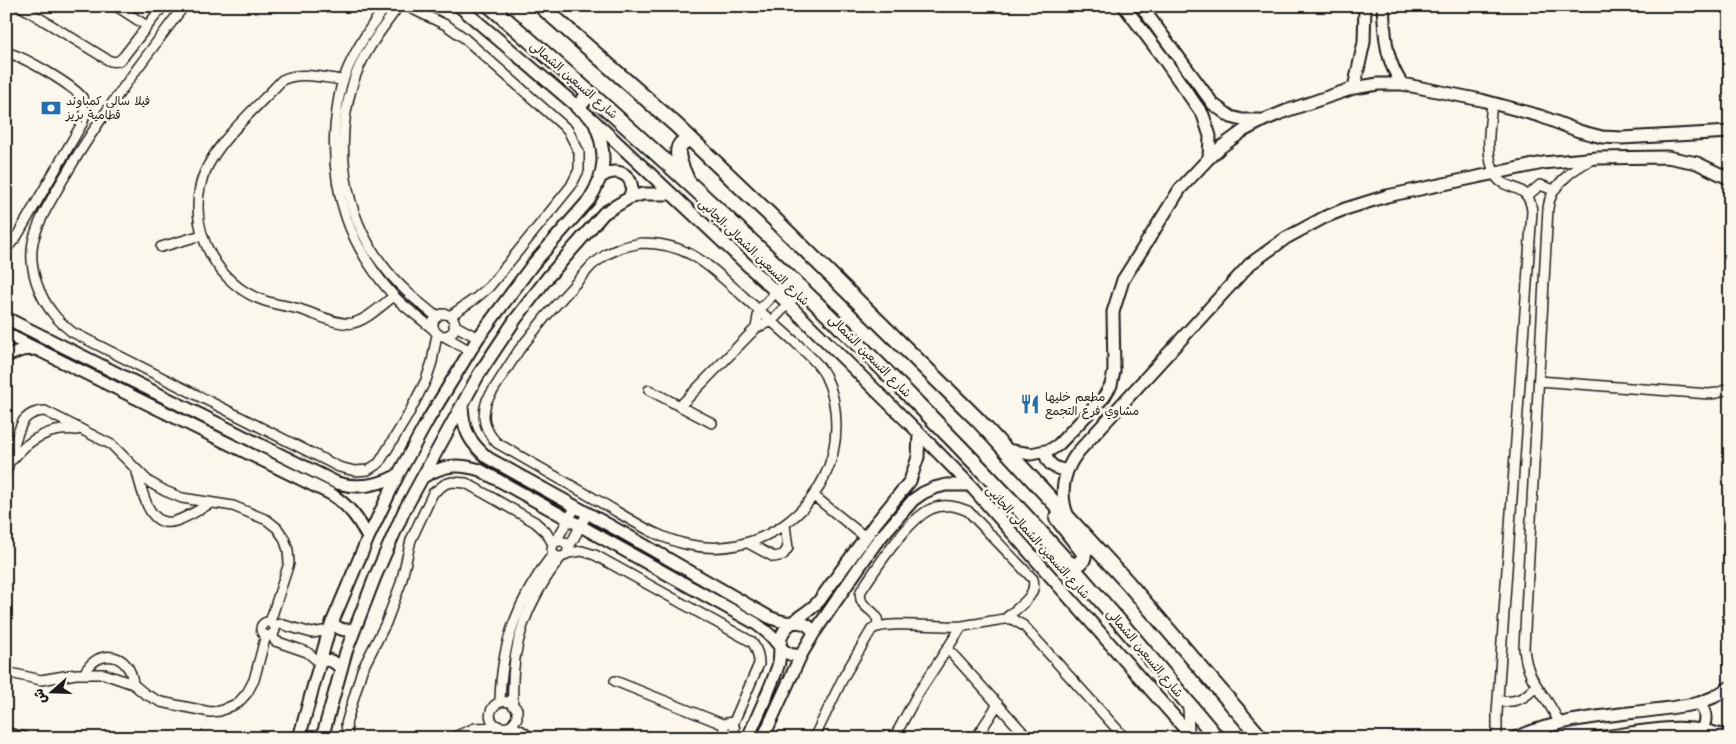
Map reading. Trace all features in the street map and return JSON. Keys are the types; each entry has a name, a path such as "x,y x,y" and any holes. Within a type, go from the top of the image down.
{"main road":[{"name":"شارع التسعين الشمالى","path":"490,6 590,93 790,277 954,440 1068,562 1217,738"},
{"path":"542,6 690,139 880,322 978,420 1127,582 1261,738"},
{"path":"578,107 590,93"},
{"path":"688,183 678,150 680,144 690,139"},
{"path":"1037,484 1043,501 1083,550 1083,559 1079,564 1073,565 1068,562"}],"street":[{"path":"20,6 114,62 120,61 164,6"},
{"path":"116,6 147,26"},
{"path":"184,6 120,90 70,167 40,219 33,244 33,265 37,286 56,318 72,332 339,467 355,471 368,470 379,463 403,425 426,380 432,362 438,333 433,322 437,317 444,314 450,316 454,325 480,334 494,331 502,339"},
{"path":"390,8 401,10 406,6 446,25 463,37 568,130 579,152 579,170 571,186 489,287 450,316"},
{"name":"شارع التسعين الشمالى الجانبى","path":"459,6 593,120 776,292 919,433 970,485 1189,736"},
{"path":"1124,6 1203,115 1210,136 1209,158"},
{"path":"1141,6 1213,104 1221,111 1236,118 1253,121 1264,120"},
{"path":"1354,88 1364,42 1365,6"},
{"path":"1383,6 1387,53 1393,69 1402,84"},
{"path":"390,8 366,52 353,82 344,121 343,156 348,190 355,215 368,244 382,265 401,286 437,317"},
{"path":"390,8 371,26 343,80 337,108 334,152 339,195 353,237 373,270 394,296 438,333 470,351"},
{"path":"6,53 23,58 75,90 83,98 86,110 83,122 17,236 6,250"},
{"path":"343,80 290,76 282,80 224,140 208,162 200,187 199,213 202,234 208,250 224,276 242,290 264,301 298,309 340,323 352,323 362,320 394,296"},
{"path":"1006,450 1031,454 1045,452 1058,445 1100,403 1108,391 1114,371 1112,333 1114,312 1123,280 1180,189 1209,158 1232,139 1264,120 1354,88 1378,84 1402,84 1492,103 1540,116 1579,131 1602,136 1622,138 1730,132"},
{"path":"1492,103 1488,144 1494,173 1500,181 1518,188 1528,196 1532,211 1498,738"},
{"path":"299,738 330,626 398,475 428,420 480,334 533,264 589,200 601,177 604,157 601,138 593,120"},
{"path":"1069,518 1063,494 1067,470 1070,462 1078,452 1250,264 1267,250 1292,234 1325,217 1366,202 1543,162 1597,158 1667,157 1697,163 1730,179"},
{"path":"1559,723 1529,672 1524,648 1548,208 1554,190 1575,169 1597,158"},
{"path":"601,177 611,171 622,173 630,182 632,193 630,198"},
{"path":"1528,196 1540,185 1554,190"},
{"path":"322,738 340,670 354,628 372,585 404,511 479,374 502,339 548,277 604,212 630,198 658,193 672,194"},
{"path":"161,247 202,234"},
{"path":"641,243 658,243 676,247 693,254 772,321 814,360 824,375 832,395 836,416 836,437 832,458 825,478 814,496 785,525 748,543 725,547 690,545 658,535 497,443 490,437 485,428 483,419 487,400 520,350 547,315 592,265 607,254 623,247 641,243"},
{"path":"756,328 759,310 790,277"},
{"path":"680,406 756,328 772,321 802,289"},
{"path":"6,318 337,483 359,487 373,485 398,475"},
{"path":"438,333 450,334 454,325"},
{"path":"6,334 339,499 361,523 368,538"},
{"path":"35,350 43,336"},
{"path":"6,356 22,350 35,350"},
{"path":"1523,351 1540,352"},
{"path":"463,363 468,373 479,374"},
{"path":"1538,381 1709,394 1730,388 1730,382"},
{"path":"649,390 712,423"},
{"path":"462,405 462,421 467,435 476,448 488,458 769,617 777,620 804,622 812,628 814,633"},
{"path":"6,473 22,423 29,415 45,412 112,445 149,482 165,491 182,498 233,506 268,520 284,538 288,550 289,563 271,629 254,680 247,693 238,703 229,708 210,712 161,702 145,694 133,684 109,676 84,674 41,680 6,672"},
{"path":"9,463 23,447 41,436 61,430 82,430"},
{"path":"748,738 778,667 780,660 779,647 784,632 810,612 820,601 866,537 903,491 915,469 918,457 919,433"},
{"path":"1045,452 1048,462 1052,466 1056,469 1067,470"},
{"path":"423,477 436,469 451,466 466,466 480,470 755,622 787,653 801,655"},
{"path":"136,469 150,512 155,518 170,522 211,503"},
{"path":"348,738 346,724 362,670 386,623 401,583 411,540 434,493 445,484 452,482 466,483 535,522 555,542 564,542 563,553 530,586 511,628 504,658 500,702"},
{"path":"339,499 346,485"},
{"path":"763,738 801,655 875,544 913,500 934,488 946,485 970,485"},
{"path":"903,491 913,500"},
{"path":"814,496 866,537"},
{"path":"877,626 877,616 860,600 861,592 888,552 920,516 931,509 943,506 956,506 968,511 1033,579 1033,594 1005,619"},
{"path":"575,508 552,549 563,553 582,551 595,556 752,642 759,656 759,664 729,730 615,681"},
{"path":"609,525 616,511"},
{"path":"475,728 510,727 532,738 513,704 514,656 522,625 535,596 587,514"},
{"path":"625,534 632,520"},
{"path":"748,543 774,557 783,555 788,548 785,525"},
{"path":"814,738 844,676 869,633 877,626 885,624 962,626 1005,619 1018,622 1024,626 1125,738"},
{"path":"271,629 280,624 312,633 330,626 344,630 354,628"},
{"path":"894,738 916,695 962,626"},
{"path":"271,629 275,641 307,652 319,662"},
{"path":"947,648 1028,738"},
{"path":"84,674 88,666 94,661 101,657 109,656 124,662 130,669 133,676 133,684"},
{"path":"319,662 325,660 332,661 337,664 340,670"},
{"path":"1499,702 1516,701 1524,698 1536,686"},
{"path":"1515,738 1559,723 1597,716 1699,703 1714,697 1730,687"},
{"path":"452,738 475,728 491,714 494,706 500,702 513,704"},
{"path":"1188,703 1189,736"},
{"path":"1699,703 1706,715 1702,729"},
{"path":"976,738 998,704"},
{"path":"491,714 493,722 498,726"},
{"path":"510,727 515,722 518,714"},
{"path":"1596,738 1677,728 1702,729 1716,732 1728,738"},
{"path":"6,734 23,738"}],"place":[{"name":"فيلا سالى كمباوند قطامية بريز","path":"51,108"},
{"name":"مطعم خليها مشاوي فرع التجمع","path":"1030,404"}]}
